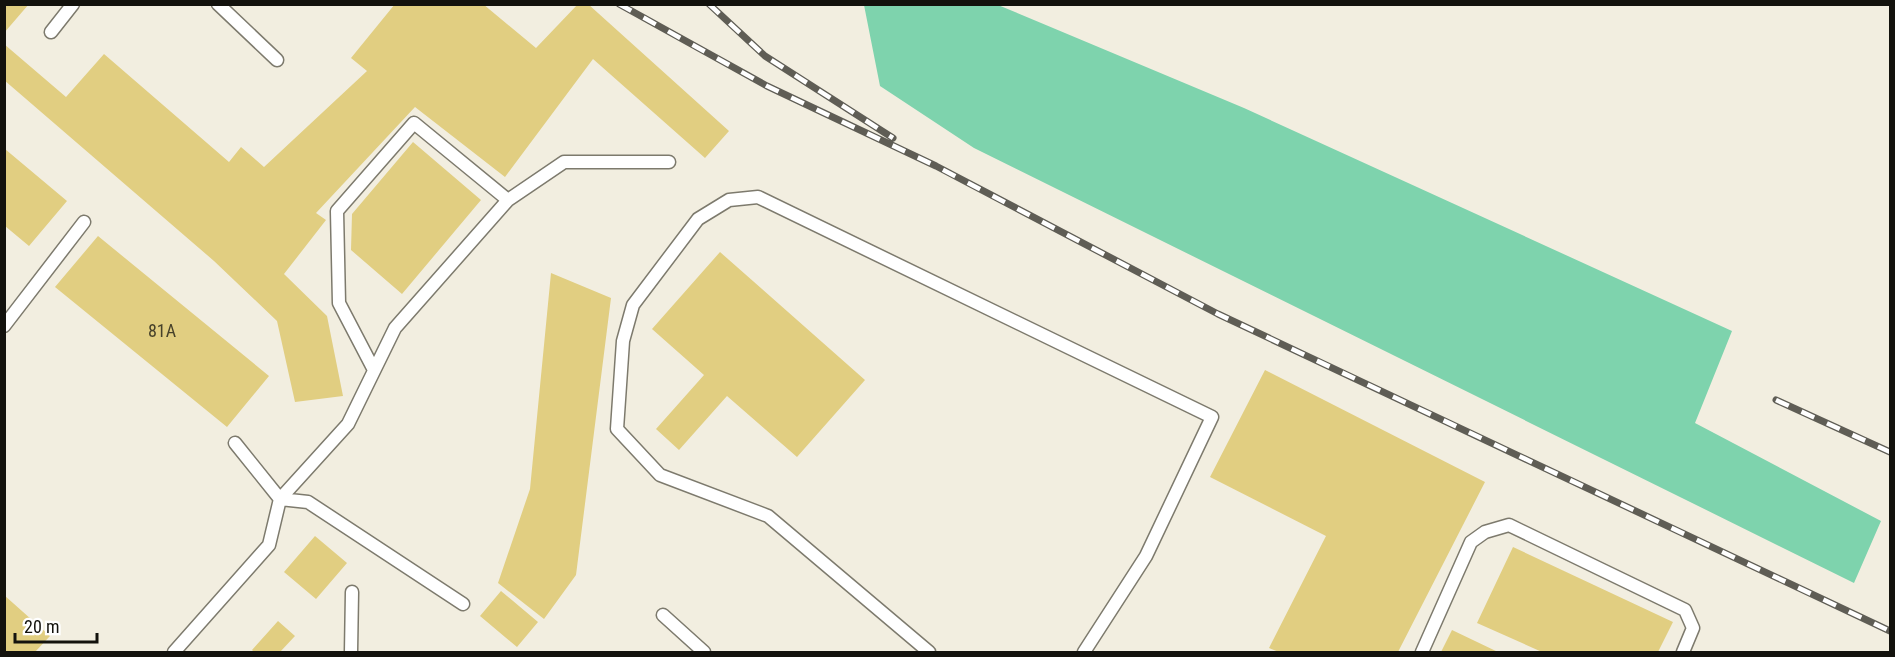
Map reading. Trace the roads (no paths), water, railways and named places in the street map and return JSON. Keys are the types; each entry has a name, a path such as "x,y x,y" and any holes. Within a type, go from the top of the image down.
{"lane":[{"path":"51,32 73,4"},
{"path":"218,4 277,60"},
{"path":"374,370 339,303 337,211 414,123 508,200"},
{"path":"174,652 269,545 280,499 348,424 395,328 508,200 564,162 669,162"},
{"path":"929,652 768,516 660,475 617,429 623,341 633,305 698,219 729,200 758,197 1212,417 1146,556 1084,652"},
{"path":"4,326 84,222"},
{"path":"236,443 280,499 308,502 463,604"},
{"path":"1422,652 1471,542 1485,532 1509,525 1685,610 1693,628 1683,652"},
{"path":"351,652 352,592"},
{"path":"663,615 704,652"}],"railway":[{"path":"619,4 767,86 936,166 1218,314 1890,631"},
{"path":"709,4 765,56 893,138"},
{"path":"1776,400 1890,452"}]}
